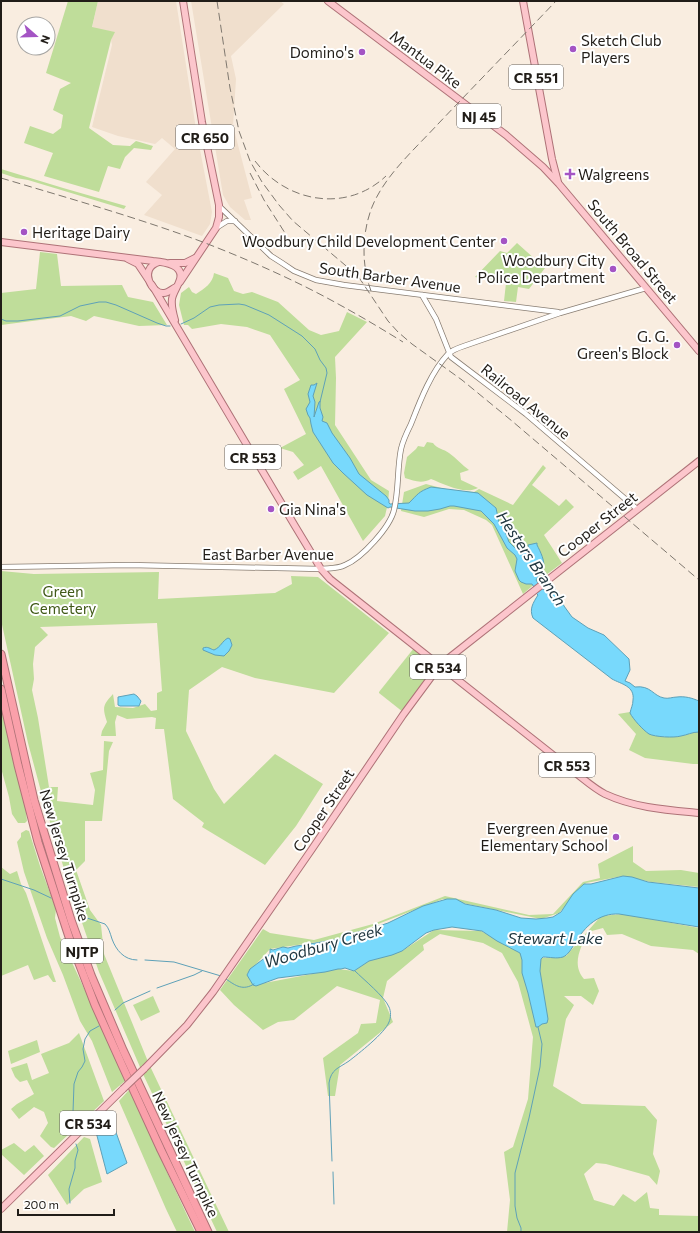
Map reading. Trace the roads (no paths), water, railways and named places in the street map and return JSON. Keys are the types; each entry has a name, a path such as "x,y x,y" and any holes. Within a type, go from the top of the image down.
{"highway":[{"name":"New Jersey Turnpike","path":"1,654 34,800 71,920 91,975 123,1050 208,1232"},
{"name":"New Jersey Turnpike","path":"1,689 18,765 38,842 70,940 95,1005 161,1150 201,1232"}],"main road":[{"name":"CR 650","path":"179,283 216,228 219,217 183,1"},
{"name":"Mantua Pike","path":"328,1 506,135 545,169"},
{"name":"CR 551","path":"522,1 553,163 559,184"},
{"path":"545,169 553,163"},
{"name":"South Broad Street","path":"545,169 699,351"},
{"path":"1,242 166,263 185,263 198,256"},
{"name":"CR 553","path":"127,258 141,268 151,283 170,318 294,526 321,569 330,579 577,774 604,793 647,807 699,813"},
{"path":"159,262 153,263 149,268 148,275 151,283 160,293 172,290 179,283 181,275 178,269 166,263"},
{"name":"CR 553","path":"178,330 172,308 173,294 179,283"},
{"name":"Cooper Street","path":"1,1209 187,1025 223,977 387,739 440,665 537,587 699,461"}],"street":[{"name":"South Barber Avenue","path":"218,206 271,256 302,275 316,280 344,285 560,313"},
{"path":"216,228 227,221 235,221"},
{"name":"East Barber Avenue","path":"1,567 129,565 321,569 344,566 360,556 388,525 395,506 402,444 434,373 449,353 464,346 560,313 646,288"},
{"name":"Railroad Avenue","path":"422,295 436,319 451,357 526,414 637,509"}],"water":[{"path":"317,383 313,396 315,402 314,417 320,401 320,408 323,417 322,421 327,423 359,474 386,496 390,504 409,503 416,495 431,487 478,493 496,508 499,522 503,526 509,542 515,548 521,552 529,549 528,545 537,543 544,566 536,580 542,589 548,589 550,584 552,585 572,617 588,628 604,635 629,659 630,670 625,681 635,687 648,689 660,697 683,697 699,701 699,732 674,737 649,734 638,724 630,713 633,703 633,695 627,686 612,679 533,618 532,609 533,603 538,595 536,593 537,592 532,584 526,584 519,580 515,571 517,559 515,555 507,548 494,524 481,511 454,506 428,511 388,508 367,495 333,463 313,432 310,418 306,409 310,402 308,394 311,385"},
{"path":"228,638 230,639 232,645 224,656 215,655 203,650 203,648 206,647 214,650"},
{"path":"134,694 141,701 139,706 118,705 118,697"},
{"name":"Stewart Lake","path":"623,876 648,882 699,888 699,927 619,914 612,914 599,918 583,931 565,956 558,958 543,957 541,959 540,971 548,1019 547,1023 538,1027 536,1027 522,973 522,960 520,953 482,931 452,927 434,930 426,933 402,951 369,961 354,971 345,968 278,978 256,986 253,985 247,975 250,969 270,954 270,949 273,950 283,947 288,948 339,939 353,933 388,923 423,906 447,899 456,899 465,904 496,910 521,918 547,918 553,917 561,912 573,894 584,884 591,884"},
{"path":"104,1122 113,1124 127,1163 107,1174 96,1132"}],"waterway":[{"name":"Hesters Branch","path":"1,319 6,321 18,321 60,316 80,306 106,302 157,323 170,326"},
{"name":"Hesters Branch","path":"181,324 194,318 210,307 219,305 245,305 269,315 302,336 315,349 326,368 327,373 320,402"},
{"name":"Woodbury Creek","path":"1,879 34,890 51,898"},
{"name":"Woodbury Creek","path":"75,911 87,918 105,924 121,954 132,960 137,960"},
{"name":"Woodbury Creek","path":"145,960 174,962 221,976"},
{"path":"157,988 202,971"},
{"path":"332,1161 330,1078 336,1069 353,1058 377,1037 387,1027 390,1020 390,1009 387,1003 374,988 355,971"},
{"name":"Woodbury Creek","path":"226,979 240,987 246,987 254,984"},
{"path":"115,1010 123,1003 150,991"},
{"path":"70,1133 67,1128 73,1112 74,1084 78,1072 85,1061 83,1049 85,1039 90,1031 99,1026"},
{"path":"521,1232 515,1206 515,1173 540,1067 542,1044 538,1027"},
{"path":"70,1203 69,1189 78,1150 76,1144"},
{"path":"333,1172 334,1204"}],"railway":[{"path":"217,1 230,88 239,131 250,161 262,182 279,205 293,221 358,276 388,321 398,332 462,380 512,421 699,580"},
{"path":"371,291 364,259 366,227 372,207 385,184 410,153 556,1"},
{"path":"255,161 268,175 283,186 300,194 318,198 336,199 354,195 370,188 386,176"},
{"path":"250,173 264,200 285,233"},
{"path":"1,178 151,224 236,255 324,296 403,342"}],"place":[{"name":"Sketch Club Players","path":"573,49"},
{"name":"Domino's","path":"362,52"},
{"name":"Walgreens","path":"570,174"},
{"name":"Heritage Dairy","path":"24,232"},
{"name":"Woodbury Child Development Center","path":"504,241"},
{"name":"Woodbury City Police Department","path":"613,269"},
{"name":"G. G. Green's Block","path":"677,345"},
{"name":"Gia Nina's","path":"271,509"},
{"name":"Evergreen Avenue Elementary School","path":"616,837"}],"park label":[{"name":"Green Cemetery","path":"63,600"}]}
